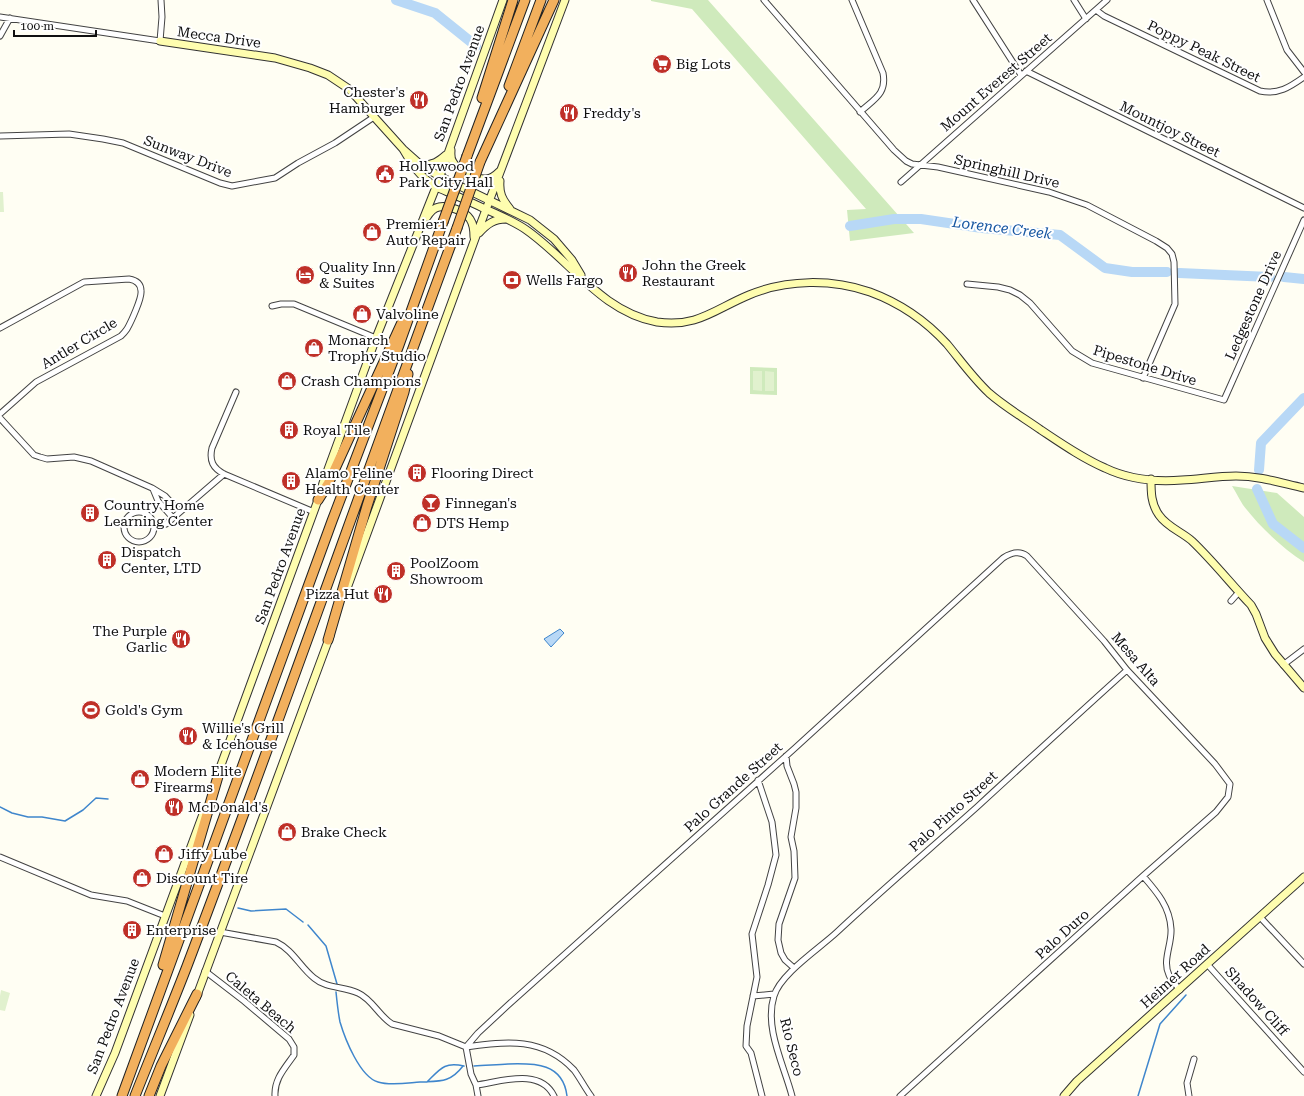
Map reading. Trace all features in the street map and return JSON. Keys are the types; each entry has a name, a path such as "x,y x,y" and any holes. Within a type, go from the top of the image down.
{"highway":[{"path":"472,142 482,100 513,0"},
{"path":"122,1096 332,521 399,345 525,0"},
{"path":"135,1096 191,954 301,658 480,162 541,0"},
{"path":"480,162 554,0"},
{"path":"318,500 328,484 393,339 417,294"},
{"path":"328,640 367,506 404,392 419,332"},
{"path":"128,1081 150,1002 179,911 219,773"},
{"path":"149,1096 197,994"}],"main road":[{"name":"San Pedro Avenue","path":"96,1096 115,1052 219,773 376,338 436,187 503,0"},
{"path":"160,1096 475,239 565,0"},
{"name":"Mecca Drive","path":"160,41 275,58 328,75 348,89 403,149 422,165 439,176 530,220 554,239 572,260 584,280"},
{"path":"451,144 451,160 460,170 484,180 501,171"},
{"name":"Mecca Drive","path":"403,149 416,172 426,181 525,229 584,280"},
{"path":"422,165 431,165 438,162 448,153"},
{"path":"501,171 499,192 502,199 512,210"},
{"path":"422,224 430,212 438,207 454,209 466,215 470,219 474,230 475,239"},
{"path":"475,239 486,225 492,221 501,219 508,220"},
{"path":"584,280 600,295 618,307 647,319 668,323 690,322 702,318 751,294 765,289 786,285 822,283 841,285 869,292 887,299 915,315 937,334 977,381 999,402 1072,451 1105,469 1123,474 1168,481 1223,476 1253,477 1304,488"},
{"path":"1151,479 1153,503 1160,516 1198,547 1251,605 1274,654 1304,688"},
{"name":"Heimer Road","path":"1064,1096 1077,1081 1304,877"}],"street":[{"path":"160,41 162,17 161,0"},
{"name":"Springhill Drive","path":"764,0 860,112 899,156 906,161 919,166 938,167 1067,197 1087,205 1167,248 1172,254 1174,262 1174,304 1143,378"},
{"path":"852,0 883,73 884,81 883,89 880,94 860,112"},
{"path":"973,0 1021,75"},
{"path":"1074,0 1086,19"},
{"name":"Mount Everest Street","path":"901,182 1107,0"},
{"path":"1267,0 1287,50 1304,72"},
{"name":"Poppy Peak Street","path":"1096,10 1104,16 1260,91 1267,93 1282,91 1304,77"},
{"name":"Mecca Drive","path":"0,17 160,41"},
{"path":"0,36 10,18"},
{"name":"Mountjoy Street","path":"1026,71 1304,208"},
{"name":"Sunway Drive","path":"0,136 69,134 103,138 123,143 220,184 232,186 274,178 335,143 374,117"},
{"name":"Ledgestone Drive","path":"1224,400 1304,220"},
{"name":"Antler Circle","path":"0,328 84,282 129,279 134,280 139,284 141,290 141,295 126,331 121,336 36,382 0,414"},
{"name":"Pipestone Drive","path":"967,284 998,287 1015,292 1030,303 1072,351 1099,366 1224,400"},
{"path":"272,306 294,304 376,338"},
{"path":"236,392 212,448 211,454 213,465 217,470 224,474 314,512"},
{"path":"0,418 34,455 47,458 82,458 152,488 165,496 180,512"},
{"path":"154,527 166,524 174,518 224,474"},
{"path":"152,488 158,501 174,518"},
{"path":"137,512 142,512 150,518 154,527 150,537 143,541 138,541 130,538 125,531 124,526 128,517 137,512"},
{"name":"Palo Grande Street","path":"466,1048 478,1033 507,1006 786,756 1003,558 1016,552 1021,553"},
{"name":"Mesa Alta","path":"1021,553 1027,556 1104,641 1127,670 1215,764 1230,784"},
{"path":"1231,601 1239,592"},
{"path":"1284,665 1304,648"},
{"name":"Palo Pinto Street","path":"794,968 826,942 871,900 978,806 1127,670"},
{"path":"753,996 774,994 794,968 785,960 781,953 778,940 780,924 795,878 794,851 791,837 796,808 796,792 786,756"},
{"path":"758,780 770,814 776,846 776,855 768,885 752,934 757,977 747,1026 746,1046 751,1053 762,1096"},
{"name":"Palo Duro","path":"900,1096 1222,806 1228,797 1230,784"},
{"path":"0,857 91,895 127,901 165,916"},
{"path":"1143,876 1160,896 1169,915 1171,936 1167,969 1171,978 1180,990"},
{"path":"1260,916 1304,964"},
{"path":"220,932 276,942 283,945 313,978 326,985 357,992 366,997 386,1020 392,1024 435,1035 466,1048 518,1042 547,1050 555,1054 572,1069 590,1096"},
{"name":"Shadow Cliff","path":"1208,964 1304,1072"},
{"name":"Caleta Beach","path":"205,971 269,1021 293,1045 295,1051 294,1055 276,1081 274,1089 275,1096"},
{"name":"Rio Seco","path":"774,994 772,1021 782,1064 792,1096"},
{"path":"466,1048 471,1074 478,1096"},
{"path":"1189,1096 1187,1091 1187,1083 1194,1059"},
{"path":"476,1086 520,1079 531,1079 539,1081 545,1085 554,1096"}],"green space":[{"path":"651,0 708,0 914,233 850,241 847,210 866,209 692,9"},
{"path":"0,192 3,192 4,212 0,212"},
{"path":"750,367 777,368 777,395 750,394"},
{"path":"753,371 762,371 762,391 753,390"},
{"path":"765,371 774,372 774,391 765,391"},
{"path":"1232,486 1277,493 1304,517 1304,562 1287,550 1264,529 1243,505"},
{"path":"1,990 10,993 5,1011 0,1010"}],"water":[{"path":"560,629 564,633 551,647 544,639"}],"waterway":[{"name":"Lorence Creek","path":"396,0 435,13 476,46"},
{"name":"Lorence Creek","path":"850,226 894,219 921,219 982,228 1060,235 1105,268 1132,272 1167,272"},
{"name":"Lorence Creek","path":"1179,273 1270,277"},
{"name":"Lorence Creek","path":"1284,277 1304,279"},
{"name":"Lorence Creek","path":"1259,470 1261,443 1304,398"},
{"name":"Lorence Creek","path":"1257,489 1273,524 1304,548"},
{"path":"0,807 12,813 28,817 42,817 65,821 83,810 96,798 108,799"},
{"path":"238,908 251,911 286,909 303,922"},
{"path":"308,925 326,946 337,984"},
{"path":"336,992 340,1022 346,1038 359,1065 371,1079 378,1082 393,1084 439,1081 454,1076 463,1066"},
{"path":"1138,1096 1160,1024 1186,995"},
{"path":"474,1066 528,1064 546,1067 554,1071 560,1077 567,1096"},
{"path":"427,1082 443,1067 452,1065 464,1066"}],"place":[{"name":"Big Lots","path":"662,64"},
{"name":"Chester's Hamburger","path":"419,100"},
{"name":"Freddy's","path":"569,113"},
{"name":"Hollywood Park City Hall","path":"385,174"},
{"name":"Premier1 Auto Repair","path":"372,232"},
{"name":"John the Greek Restaurant","path":"628,273"},
{"name":"Quality Inn & Suites","path":"305,275"},
{"name":"Wells Fargo","path":"512,280"},
{"name":"Valvoline","path":"362,314"},
{"name":"Monarch Trophy Studio","path":"314,348"},
{"name":"Crash Champions","path":"287,381"},
{"name":"Royal Tile","path":"289,430"},
{"name":"Flooring Direct","path":"417,473"},
{"name":"Alamo Feline Health Center","path":"291,481"},
{"name":"Finnegan's","path":"431,503"},
{"name":"Country Home Learning Center","path":"90,513"},
{"name":"DTS Hemp","path":"422,523"},
{"name":"Dispatch Center, LTD","path":"107,560"},
{"name":"PoolZoom Showroom","path":"396,571"},
{"name":"Pizza Hut","path":"383,594"},
{"name":"The Purple Garlic","path":"181,639"},
{"name":"Gold's Gym","path":"91,710"},
{"name":"Willie's Grill & Icehouse","path":"188,736"},
{"name":"Modern Elite Firearms","path":"140,779"},
{"name":"McDonald's","path":"174,807"},
{"name":"Brake Check","path":"287,832"},
{"name":"Jiffy Lube","path":"164,854"},
{"name":"Discount Tire","path":"142,878"},
{"name":"Enterprise","path":"132,930"}]}
